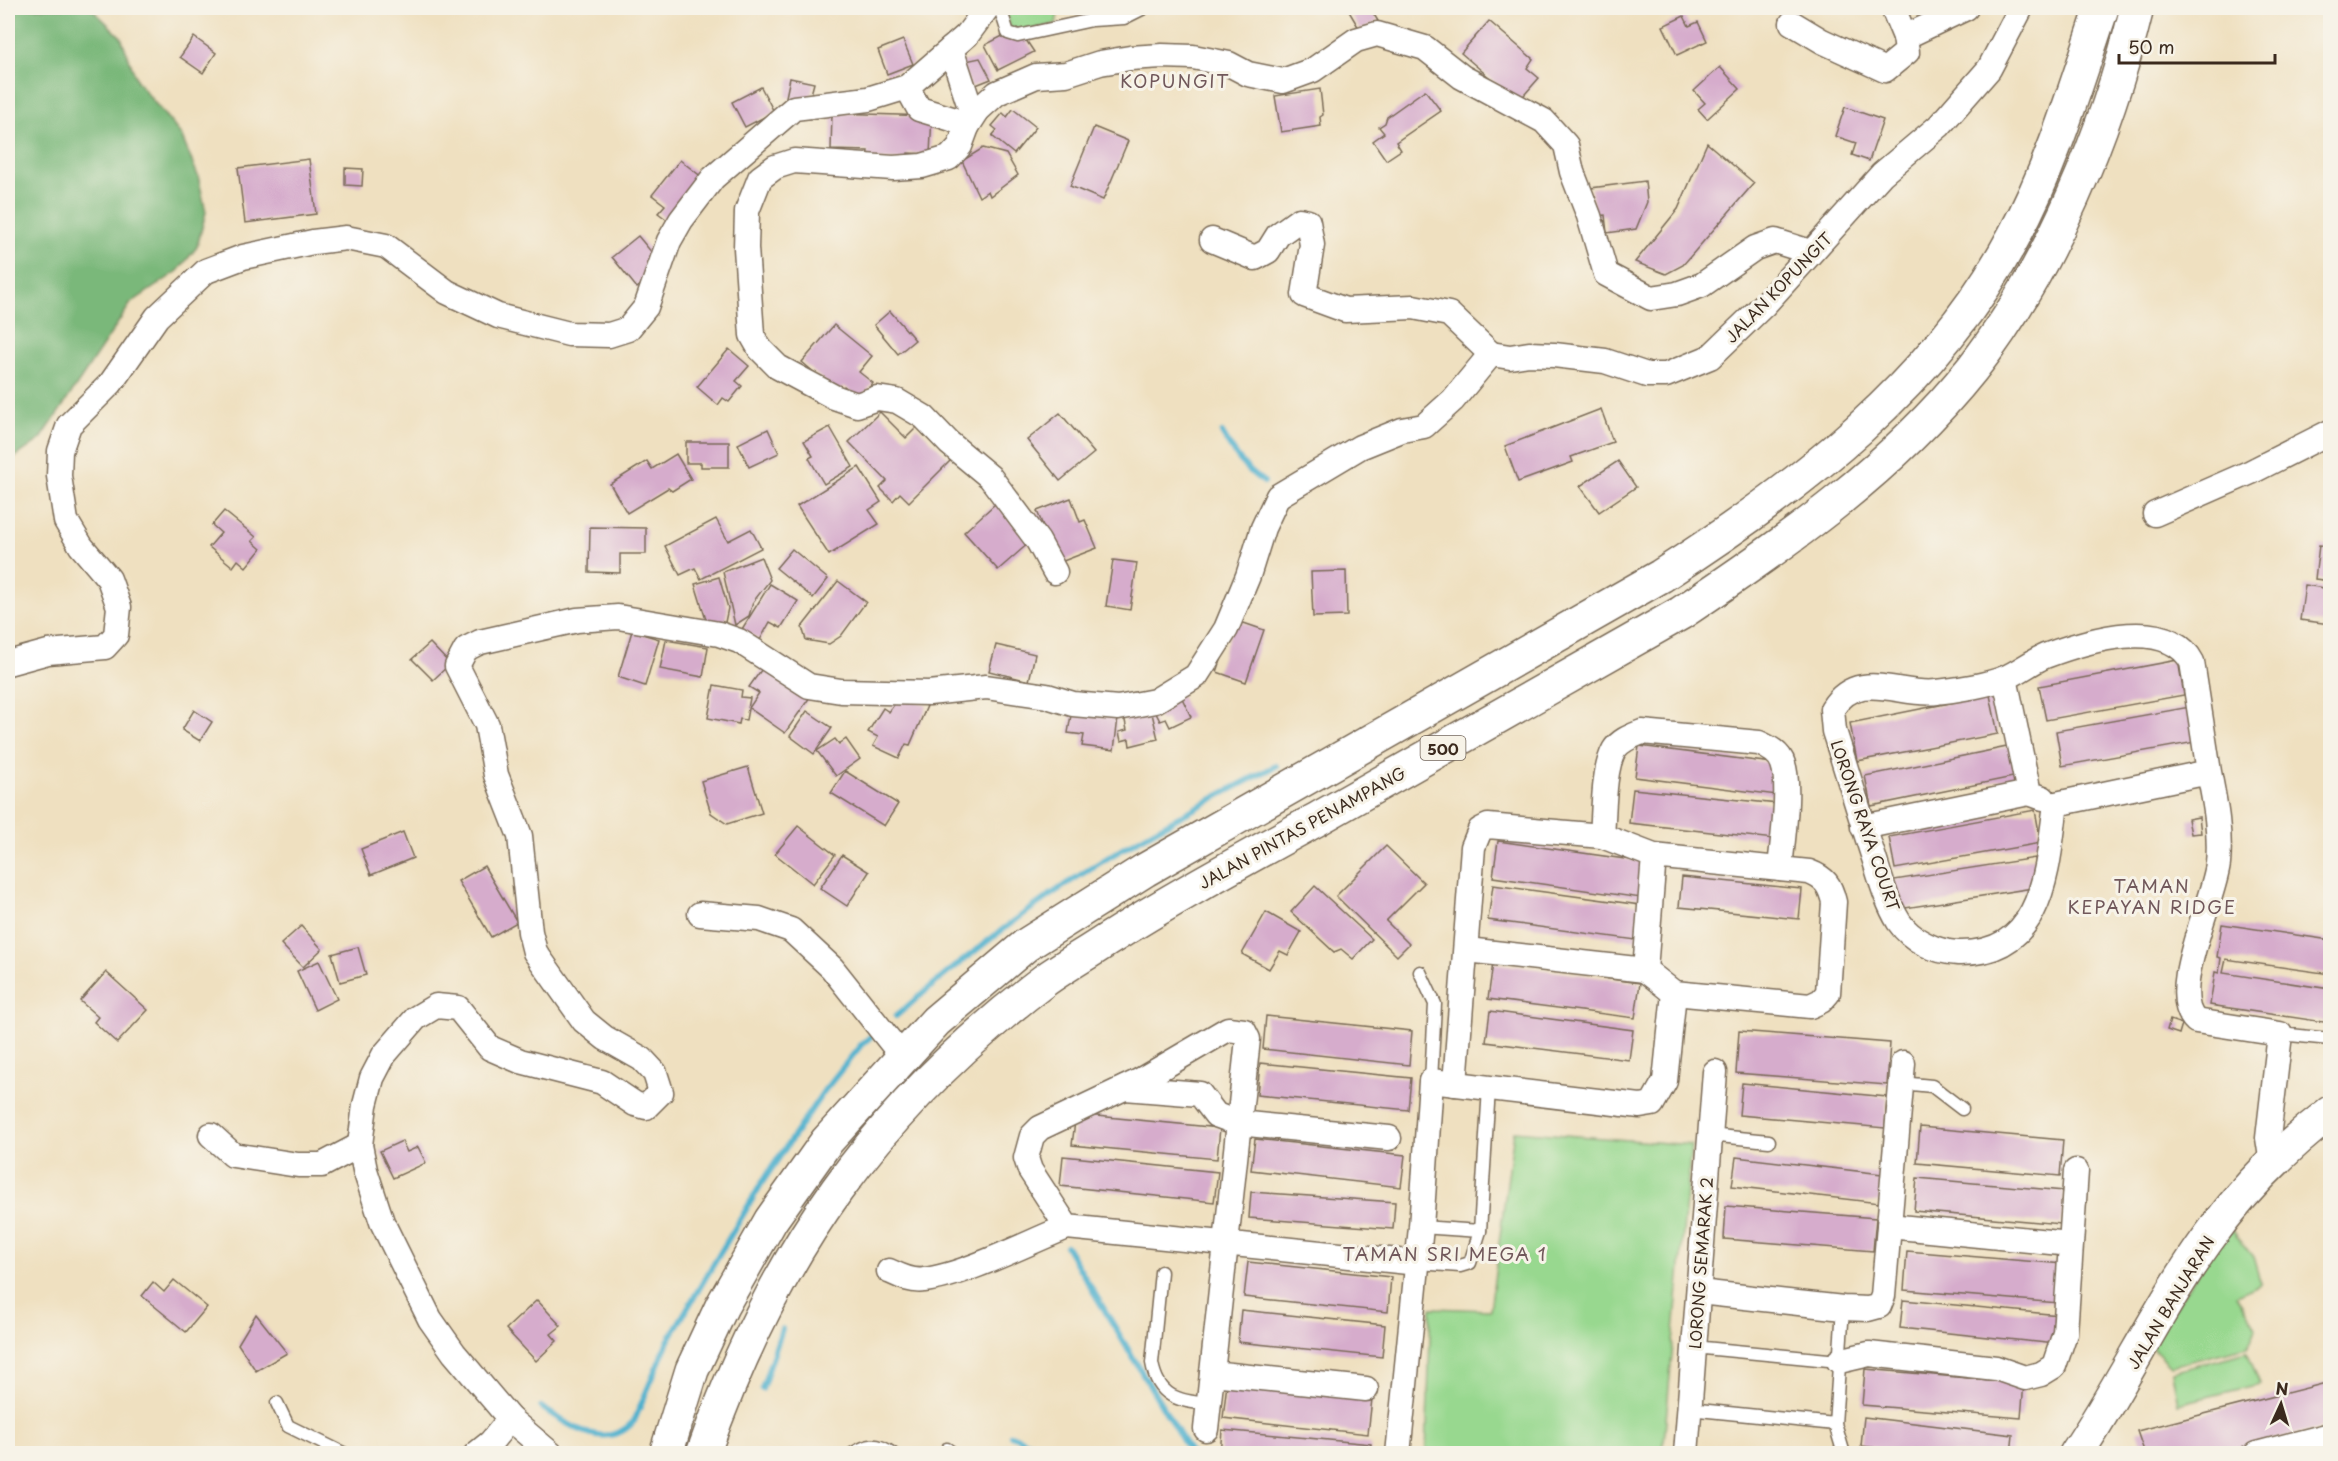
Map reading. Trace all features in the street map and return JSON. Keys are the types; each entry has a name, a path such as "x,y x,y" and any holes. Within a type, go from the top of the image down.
{"main road":[{"name":"500","path":"2089,47 2091,8"},
{"name":"500","path":"665,1453 692,1370 722,1306 771,1220 827,1141 936,1021 1026,945 1145,870 1661,576 1734,529 1811,471 1870,418 1935,354 1978,296 2014,237 2060,132 2102,8"},
{"name":"JALAN PINTAS PENAMPANG","path":"703,1454 743,1350 805,1235 861,1155 888,1123 962,1047 1047,978 1161,906 1681,613 1760,561 1846,495 1937,408 1972,368 1996,334 2040,262 2093,150 2124,59 2137,8"},
{"path":"2124,59 2147,8"},
{"path":"1441,701 1463,737"},
{"name":"JALAN BANJARAN","path":"2076,1454 2207,1240 2272,1164 2304,1133 2331,1113"}],"street":[{"path":"8,663 48,652 105,647 116,635 119,607 109,579 81,546 66,521 59,476 60,451 69,425 111,383 157,317 206,271 243,257 313,242 346,238 386,246 447,292 498,316 569,334 609,335 628,329 636,323 646,307 669,241 681,220 713,178 794,108 868,99 907,87 967,35 987,8"},
{"path":"1792,22 1822,41 1885,70 1907,52 1905,37 1893,8"},
{"path":"1905,37 1966,8"},
{"name":"JALAN KOPUNGIT","path":"1491,354 1510,357 1529,354 1554,355 1605,361 1647,375 1666,375 1710,357 1752,318 1882,174 1939,126 1989,69 2021,8"},
{"path":"1055,572 1038,541 990,477 949,443 924,417 897,401 877,398 857,405 834,398 778,367 760,350 752,335 746,248 747,211 760,178 776,167 794,161 893,168 921,166 949,158 960,146 972,118 997,93 1036,76 1066,74 1100,63 1130,57 1193,57 1228,64 1248,74 1283,81 1313,70 1356,40 1377,34 1425,48 1462,76 1514,107 1544,121 1566,145 1572,172 1589,216 1606,274 1651,298 1677,294 1702,285 1755,248 1775,241 1810,252"},
{"path":"951,49 972,118"},
{"path":"907,87 919,110 952,119 972,118"},
{"path":"551,1454 510,1419 454,1353 430,1319 382,1222 360,1145 365,1105 372,1078 384,1055 416,1018 436,1006 458,1008 490,1048 520,1061 602,1082 635,1104 646,1107 661,1092 655,1073 642,1059 604,1038 584,1021 536,952 530,932 520,836 496,775 487,725 456,666 466,649 480,642 589,618 618,617 719,634 739,641 809,686 841,691 928,693 986,687 1047,696 1073,704 1109,707 1155,701 1196,676 1226,629 1248,576 1263,528 1278,496 1360,447 1402,430 1424,426 1454,400 1491,354 1449,314 1413,307 1345,310 1304,295 1312,245 1308,222 1299,220 1278,235 1268,251 1256,258 1212,240"},
{"path":"2155,514 2251,472 2331,432"},
{"name":"LORONG RAYA COURT","path":"2056,804 2046,866 2029,921 2018,934 2000,944 1973,953 1949,952 1927,945 1912,936 1901,925 1882,884 1832,719 1832,709 1846,692 1880,686 1930,693 1962,689 2005,678 2044,657 2117,636 2159,637 2185,648 2192,662 2209,772"},
{"path":"2005,678 2029,793"},
{"path":"1602,836 1609,764 1615,749 1628,737 1642,732 1749,741 1772,750 1783,762 1785,780 1780,869"},
{"path":"1863,827 2029,793 2056,804 2209,772 2218,816 2218,866 2190,965 2186,990 2188,1014 2196,1021 2213,1025 2280,1034 2268,1138 2272,1164"},
{"path":"1455,1084 1467,950 1473,847 1480,830 1488,826 1501,825 1602,836 1654,856 1809,872 1823,878 1830,888 1834,902 1828,993 1821,1001 1810,1006 1674,993 1645,970 1467,950"},
{"path":"1645,970 1654,856"},
{"path":"700,914 759,918 791,930 832,968 903,1056"},
{"path":"1398,1454 1418,1263 1431,1081 1640,1106 1652,1104 1665,1081 1674,993"},
{"path":"1067,1227 1030,1170 1026,1158 1027,1145 1040,1128 1122,1088 1228,1029 1244,1030 1248,1039 1206,1429"},
{"name":"LORONG SEMARAK 2","path":"1686,1454 1715,1072"},
{"path":"1699,1292 1842,1308 1868,1309 1879,1306 1883,1296 1902,1073"},
{"path":"1122,1088 1200,1094 1216,1115 1238,1123 1389,1138"},
{"path":"211,1135 233,1155 298,1165 322,1165 360,1145"},
{"path":"1839,1361 1869,1354 1996,1368 2025,1378 2041,1374 2054,1366 2061,1350 2076,1171"},
{"path":"1889,1226 2070,1245"},
{"path":"889,1271 912,1280 924,1280 959,1270 1067,1227 1418,1263"},
{"path":"1212,1373 1366,1389"},
{"path":"476,1454 491,1442 510,1419"},
{"path":"2256,1454 2331,1435"}],"lane":[{"path":"1000,8 1008,33 1018,36 1092,20 1124,18 1144,8"},
{"path":"1420,972 1435,1004 1431,1081"},
{"path":"2280,1034 2331,1039"},
{"path":"1902,1073 1932,1086 1962,1109"},
{"path":"1418,1263 1460,1266 1470,1263 1480,1231 1489,1088"},
{"path":"1709,1135 1769,1141"},
{"path":"1421,1227 1480,1231"},
{"path":"1161,1272 1152,1363 1154,1377 1166,1391 1180,1401 1208,1404"},
{"path":"1842,1308 1835,1424 1844,1454"},
{"path":"1694,1347 1839,1361"},
{"path":"277,1403 288,1426 310,1439 345,1454"},
{"path":"1689,1409 1835,1424"},
{"path":"852,1454 867,1444 881,1446 893,1454"}],"green space":[{"path":"8,8 91,8 121,37 137,81 181,135 198,176 206,212 197,247 178,271 131,303 41,439 8,462"},
{"path":"1004,8 1059,8 1056,24 1025,31 1011,30"},
{"path":"1514,1131 1691,1145 1663,1453 1426,1453 1431,1308 1490,1310"},
{"path":"2229,1226 2253,1257 2261,1284 2236,1295 2257,1328 2247,1347 2171,1366 2150,1345"},
{"path":"2247,1352 2260,1384 2178,1404 2172,1372"}],"building":[{"path":"1347,8 1370,8 1378,21 1360,30"},
{"path":"1684,16 1689,26 1698,22 1707,41 1677,55 1663,26"},
{"path":"1489,21 1533,59 1527,68 1539,78 1518,102 1461,53"},
{"path":"1018,28 1034,52 998,70 985,45"},
{"path":"194,37 216,53 203,73 180,57"},
{"path":"903,40 913,64 887,74 878,50"},
{"path":"980,58 991,79 971,87 961,62"},
{"path":"1720,67 1740,89 1707,119 1698,109 1705,103 1694,91"},
{"path":"790,78 814,83 809,102 786,97"},
{"path":"761,87 774,112 745,127 732,102"},
{"path":"1320,89 1323,115 1320,117 1321,126 1281,132 1275,96"},
{"path":"1425,90 1441,111 1396,142 1401,150 1386,160 1373,141 1384,133 1379,127 1385,123 1387,117"},
{"path":"1845,107 1883,120 1869,161 1852,155 1856,143 1835,136"},
{"path":"1013,109 1036,127 1014,154 992,136 997,130 992,126 1003,113 1007,117"},
{"path":"832,113 932,116 930,154 908,153 908,160 867,159 868,151 831,150"},
{"path":"1094,127 1128,141 1103,200 1070,186"},
{"path":"1707,143 1754,183 1683,265 1666,274 1635,262 1678,209"},
{"path":"983,148 1006,154 1018,175 990,196 988,191 979,197 962,161"},
{"path":"309,159 316,214 245,223 238,168"},
{"path":"680,160 712,185 678,228 658,213 665,205 652,195"},
{"path":"345,168 363,169 362,186 345,185"},
{"path":"1645,181 1647,202 1636,229 1607,233 1605,215 1594,216 1591,188"},
{"path":"638,236 663,266 637,288 612,257"},
{"path":"890,311 915,340 898,354 874,325"},
{"path":"834,325 872,356 859,372 873,383 860,399 844,386 838,393 802,362"},
{"path":"729,349 749,366 736,381 742,386 729,402 723,398 718,405 697,387"},
{"path":"1601,409 1613,442 1571,457 1573,462 1518,482 1505,446"},
{"path":"880,412 906,438 917,427 951,460 909,502 900,493 893,501 880,488 887,481 849,442"},
{"path":"1060,413 1094,453 1060,481 1027,440"},
{"path":"830,427 853,467 824,484 809,458 813,456 804,441"},
{"path":"768,429 779,453 749,467 738,444"},
{"path":"686,442 729,442 729,467 701,467 701,463 686,463"},
{"path":"676,454 691,479 672,491 668,488 627,513 610,484 647,461 652,469"},
{"path":"1618,461 1636,487 1599,512 1580,486"},
{"path":"859,467 881,502 869,510 879,524 829,555 797,506"},
{"path":"1071,498 1080,522 1085,520 1097,548 1058,563 1037,511"},
{"path":"995,504 1030,542 998,570 964,532"},
{"path":"224,511 256,537 252,541 261,549 246,567 238,560 233,567 209,547 221,533 212,525"},
{"path":"716,519 728,541 751,529 761,548 701,579 695,568 680,575 665,546"},
{"path":"590,527 646,528 646,554 620,554 620,573 589,572"},
{"path":"2319,545 2330,546 2330,581 2315,579"},
{"path":"792,549 828,579 813,598 776,568"},
{"path":"761,557 770,580 753,602 749,616 735,625 723,572"},
{"path":"1113,560 1137,563 1130,610 1106,606"},
{"path":"1346,571 1347,616 1313,617 1311,572"},
{"path":"719,577 728,608 724,627 707,623 695,584"},
{"path":"838,581 866,602 841,636 829,644 806,640 802,627"},
{"path":"770,584 798,601 781,628 770,622 760,640 742,629"},
{"path":"2305,585 2330,589 2330,624 2300,620"},
{"path":"1235,620 1264,630 1246,682 1217,672"},
{"path":"632,631 659,639 645,686 618,677"},
{"path":"666,640 708,647 703,677 660,669"},
{"path":"430,643 450,664 433,680 412,659"},
{"path":"996,645 1035,654 1029,681 989,671"},
{"path":"2178,660 2184,695 2046,720 2039,686"},
{"path":"764,666 810,697 785,733 749,708 759,693 749,687"},
{"path":"714,685 742,690 741,697 750,698 746,720 740,719 739,724 708,718"},
{"path":"902,693 927,706 910,745 906,744 899,758 873,746 878,737 868,732 883,708 889,712"},
{"path":"1990,695 1998,734 1857,761 1850,723"},
{"path":"1181,696 1191,717 1170,727 1166,719 1160,721 1154,709"},
{"path":"2195,706 2201,741 2062,766 2056,731"},
{"path":"1151,709 1158,739 1130,746 1129,739 1121,741 1119,732 1127,730 1124,716"},
{"path":"194,710 212,722 200,741 182,730"},
{"path":"807,711 832,728 814,754 790,736"},
{"path":"1071,715 1118,718 1114,750 1082,746 1084,735 1068,733"},
{"path":"835,739 839,744 846,739 860,759 836,776 817,751"},
{"path":"1639,746 1780,764 1777,795 1635,777"},
{"path":"2012,746 2018,776 1871,806 1865,776"},
{"path":"748,767 762,813 727,824 711,813 701,781"},
{"path":"845,771 898,804 884,826 831,793"},
{"path":"1633,789 1778,804 1774,839 1629,823"},
{"path":"2035,810 2041,843 1895,869 1889,837"},
{"path":"2199,817 2201,833 2191,834 2188,819"},
{"path":"798,826 835,855 813,884 775,854"},
{"path":"403,832 413,858 371,875 361,849"},
{"path":"1498,841 1646,862 1641,898 1493,877"},
{"path":"1386,846 1424,883 1386,921 1409,944 1397,956 1336,896"},
{"path":"842,855 869,872 847,906 820,888"},
{"path":"2035,858 2039,887 1899,909 1894,880"},
{"path":"484,866 517,922 491,937 458,881"},
{"path":"1682,877 1802,889 1799,919 1679,907"},
{"path":"1493,885 1640,905 1636,940 1488,920"},
{"path":"1315,886 1372,939 1353,959 1341,949 1334,952 1291,912"},
{"path":"1266,912 1301,932 1288,955 1280,951 1269,969 1242,954"},
{"path":"2222,924 2330,940 2330,974 2226,959 2223,973 2330,989 2330,1023 2210,1005 2215,972 2219,973 2221,958 2217,957"},
{"path":"301,926 322,949 303,967 281,944"},
{"path":"358,947 366,975 340,982 332,954"},
{"path":"319,961 337,999 315,1010 297,971"},
{"path":"1493,963 1640,983 1635,1018 1488,999"},
{"path":"106,972 148,1010 117,1043 94,1022 98,1017 80,1001"},
{"path":"1490,1011 1633,1030 1629,1060 1486,1042"},
{"path":"1266,1016 1412,1031 1409,1065 1263,1049"},
{"path":"2170,1020 2182,1024 2179,1034 2167,1030"},
{"path":"1739,1031 1890,1043 1887,1085 1736,1073"},
{"path":"1260,1063 1411,1078 1408,1110 1257,1095"},
{"path":"1742,1083 1887,1097 1885,1128 1739,1115"},
{"path":"1076,1114 1220,1128 1217,1159 1072,1145"},
{"path":"1920,1127 2063,1140 2060,1176 1917,1163"},
{"path":"1255,1139 1405,1155 1401,1187 1251,1170"},
{"path":"402,1141 407,1152 418,1147 426,1163 393,1178 380,1151"},
{"path":"1063,1156 1218,1172 1214,1202 1060,1186"},
{"path":"1736,1157 1882,1174 1879,1203 1732,1186"},
{"path":"1917,1178 2064,1191 2061,1224 1914,1211"},
{"path":"1251,1192 1395,1202 1393,1229 1249,1218"},
{"path":"1726,1206 1876,1218 1873,1251 1724,1239"},
{"path":"1907,1251 2063,1264 2059,1303 1904,1290"},
{"path":"1248,1262 1391,1277 1388,1312 1244,1297"},
{"path":"174,1280 207,1307 186,1332 142,1296 153,1282 164,1292"},
{"path":"537,1300 561,1326 551,1334 557,1341 536,1361 506,1329"},
{"path":"1903,1300 2059,1315 2056,1344 1900,1328"},
{"path":"1241,1310 1385,1325 1382,1357 1238,1342"},
{"path":"256,1314 287,1353 256,1371 238,1344"},
{"path":"1865,1369 2024,1383 2021,1418 1862,1405"},
{"path":"2330,1382 2330,1425 2217,1454 2145,1454 2137,1431"},
{"path":"1227,1383 1372,1399 1368,1434 1223,1418"},
{"path":"1864,1417 2013,1435 2011,1454 1926,1454 1861,1446"},
{"path":"1222,1430 1371,1444 1370,1454 1220,1454"}],"waterway":[{"path":"1222,433 1240,460 1264,482"},
{"path":"896,1016 993,937 1070,882 1162,826 1276,766"},
{"path":"541,1407 575,1428 600,1435 612,1435 634,1421 668,1341 763,1181 824,1091 861,1045 876,1032"},
{"path":"1066,1246 1191,1454"},
{"path":"762,1389 782,1329"},
{"path":"1011,1435 1055,1454"}],"district":[{"name":"KOPUNGIT","path":"1175,80"},
{"name":"TAMAN KEPAYAN RIDGE","path":"2152,895"},
{"name":"TAMAN SRI MEGA 1","path":"1445,1253"}]}
